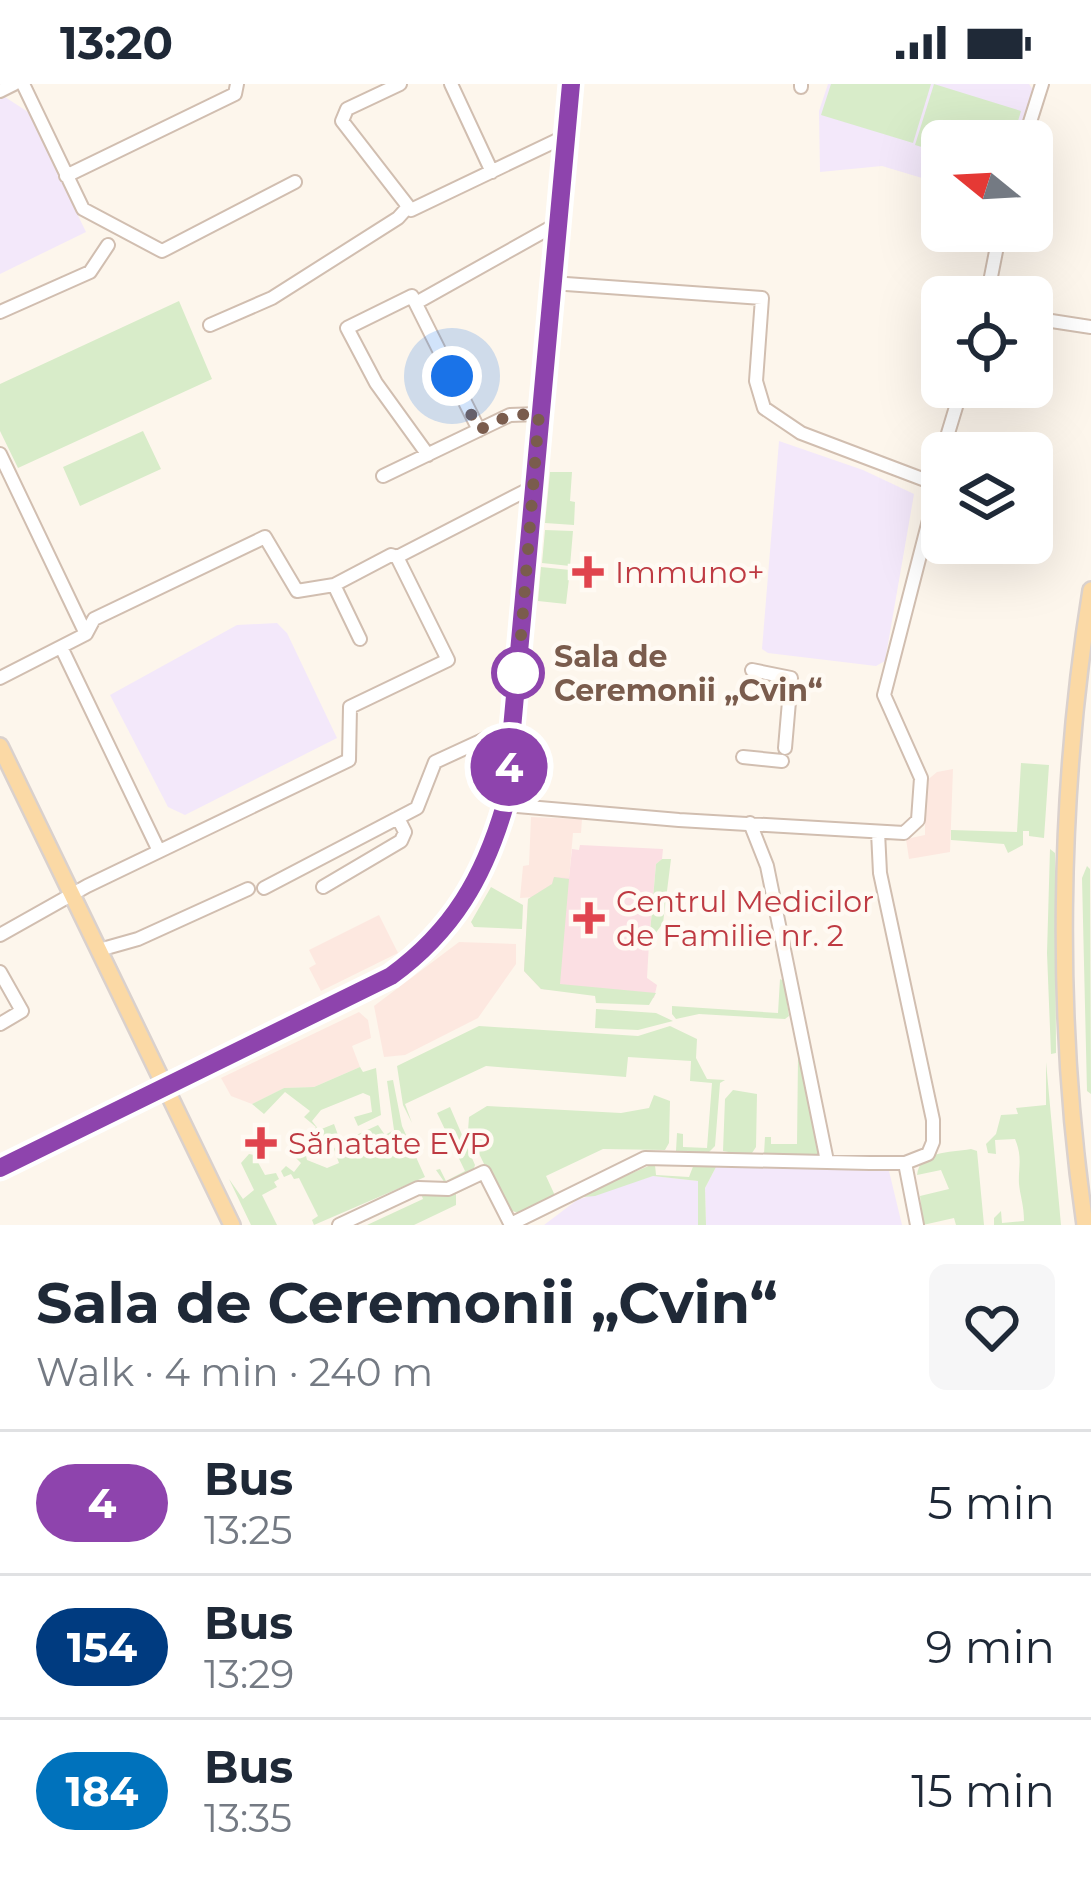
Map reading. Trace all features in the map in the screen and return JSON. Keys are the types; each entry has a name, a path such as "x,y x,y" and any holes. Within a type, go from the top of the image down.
{"main road":[{"path":"0,1168 362,992 417,957 473,890 505,805 571,84"},
{"path":"1085,1225 1071,1072 1066,900 1075,729 1091,590"},
{"path":"0,746 232,1225"}],"street":[{"path":"0,91 18,84 83,209 162,251 296,182"},
{"path":"66,176 235,94 237,84"},
{"path":"400,84 347,109 342,117 407,208 414,211 566,136"},
{"path":"451,84 492,172"},
{"path":"1031,120 1042,84"},
{"path":"210,325 272,298 407,208"},
{"path":"416,303 557,224"},
{"path":"0,312 90,272 108,245"},
{"path":"552,283 762,298 756,381 764,408 801,433 921,478"},
{"path":"428,455 376,383 347,328 412,296 479,430"},
{"path":"1053,321 1091,327"},
{"path":"383,476 510,415 539,414"},
{"path":"0,454 86,634"},
{"path":"397,557 533,487"},
{"path":"0,678 86,634 94,619 265,537 297,591 334,585 391,555 397,557 448,660 350,707 349,760 87,886 0,935"},
{"path":"505,805 904,833 918,820 920,772 884,695 921,552"},
{"path":"334,585 361,639"},
{"path":"62,649 160,851"},
{"path":"743,757 784,755 791,678 752,670"},
{"path":"264,888 417,808 435,761 513,725"},
{"path":"322,887 401,842 405,832 398,818"},
{"path":"750,823 759,843 827,1161"},
{"path":"339,1225 418,1188 448,1190 484,1172 511,1225 645,1158 905,1163 928,1154 933,1120 878,860 878,832"},
{"path":"99,950 138,939 248,889"},
{"path":"0,972 22,1011 0,1024"},
{"path":"905,1163 917,1225"}],"shaded area":[{"path":"828,84 1029,84 1033,90 1024,120 921,120 921,178 882,166 820,172 819,111"},
{"path":"5,97 28,112 86,232 0,274 0,99"},
{"path":"779,441 863,470 914,494 885,661 876,666 762,649"},
{"path":"277,623 287,633 337,738 185,815 168,807 110,695 237,625"},
{"path":"953,769 950,852 909,859 906,839 925,835 925,782 937,772"},
{"path":"531,817 582,819 581,833 573,833 569,879 535,897 520,898 523,866 529,865"},
{"name":"Centrul Medicilor de Familie nr. 2","path":"580,845 663,849 656,864 649,943 647,978 657,985 654,998 541,989 524,971 528,899 552,884 554,877 569,878 572,849 579,850"},
{"path":"379,915 398,953 321,991 309,968 316,964 309,950"},
{"path":"459,942 516,944 516,964 478,1018 405,1055 384,1057 374,1006"},
{"path":"359,1012 368,1020 371,1038 352,1046 360,1067 314,1087 284,1088 252,1104 231,1096 221,1078"},
{"path":"716,1167 889,1171 902,1225 706,1225 705,1188"},
{"path":"653,1176 698,1181 698,1225 544,1225 577,1200"}],"green space":[{"path":"831,84 931,84 913,143 821,115"},
{"path":"934,84 1021,111 1018,120 923,120"},
{"path":"179,301 212,379 18,468 0,431 0,384"},
{"path":"143,431 161,469 80,506 63,467"},
{"path":"550,472 572,472 574,525 545,523"},
{"path":"545,530 573,531 570,566 542,563"},
{"path":"541,567 570,570 566,604 538,601"},
{"path":"1021,763 1049,765 1044,838 1023,831 1023,845 1008,853 1004,844 951,840 951,830 1017,832"},
{"path":"1050,849 1055,853 1056,1053 1051,1054 1047,953"},
{"path":"671,859 663,923 655,934 650,933 656,864"},
{"path":"1087,866 1091,1094 1087,1091 1082,878"},
{"path":"554,877 569,879 560,984 656,993 649,1005 596,1003 595,996 541,989 524,971 528,899 552,884"},
{"path":"491,887 523,905 522,929 474,927 471,922"},
{"path":"780,979 789,1016 785,1019 699,1014 676,1019 672,1014 672,1006 778,1013"},
{"path":"596,1009 656,1013 673,1021 638,1030 595,1028"},
{"path":"479,1026 638,1036 670,1026 697,1039 696,1058 707,1079 725,1080 720,1083 715,1146 706,1155 676,1151 677,1133 683,1134 683,1147 707,1148 712,1083 690,1081 691,1061 628,1057 626,1077 486,1066 405,1104 412,1123 403,1105 397,1066"},
{"path":"798,1058 803,1058 821,1154 764,1154 765,1137 771,1137 771,1144 797,1144"},
{"path":"1046,1062 1061,1225 994,1225 1001,1211 1002,1223 1024,1221 1020,1157 1015,1139 995,1140 996,1154 988,1153 986,1144 996,1134 1001,1115 1046,1105"},
{"path":"360,1067 363,1072 376,1068 381,1115 358,1126 354,1117 372,1112 370,1096 363,1093 321,1110 312,1121 319,1130 334,1124 338,1135 305,1152 307,1160 327,1168 339,1163 337,1144 378,1125 385,1135 394,1130 387,1081 393,1080 402,1126 425,1177 314,1225 312,1220 318,1216 299,1178 284,1177 281,1171 286,1166 294,1172 301,1163 294,1156 316,1127 304,1117 310,1111 285,1092 264,1114 252,1104 284,1088 314,1087"},
{"path":"733,1090 757,1094 756,1147 750,1156 723,1151 725,1099"},
{"path":"654,1095 670,1101 665,1150 603,1149 546,1176 557,1200 530,1212 516,1212 504,1205 468,1131 469,1117 487,1106 621,1113 649,1108"},
{"path":"450,1107 475,1165 473,1171 445,1183 436,1170 440,1169 446,1181 465,1171 437,1113"},
{"path":"977,1151 984,1225 956,1225 954,1218 923,1225 920,1196 949,1189 941,1170 917,1175 919,1167 937,1154"},
{"path":"249,1154 265,1175 276,1173 279,1179 274,1182 277,1187 262,1195 277,1225 251,1225 229,1179 243,1199 254,1190 241,1163"},
{"path":"694,1164 716,1167 705,1188 706,1225 698,1225 698,1181 653,1176 595,1196 573,1198 651,1165 656,1175 689,1177"},
{"path":"480,1182 456,1194 456,1205 414,1225 367,1225 423,1199 420,1191"}],"bus line":[{"name":"4","path":"0,1168 391,976 436,939 473,890 505,805 571,84"}],"place":[{"name":"Immuno+","path":"588,572"},
{"name":"Sala de Ceremonii „Cvin“","path":"518,673"},
{"name":"Centrul Medicilor de Familie nr. 2","path":"589,918"},
{"name":"Sănatate EVP","path":"261,1143"}],"route":[{"path":"452,376 479,430 510,415 539,414 518,673"}]}
